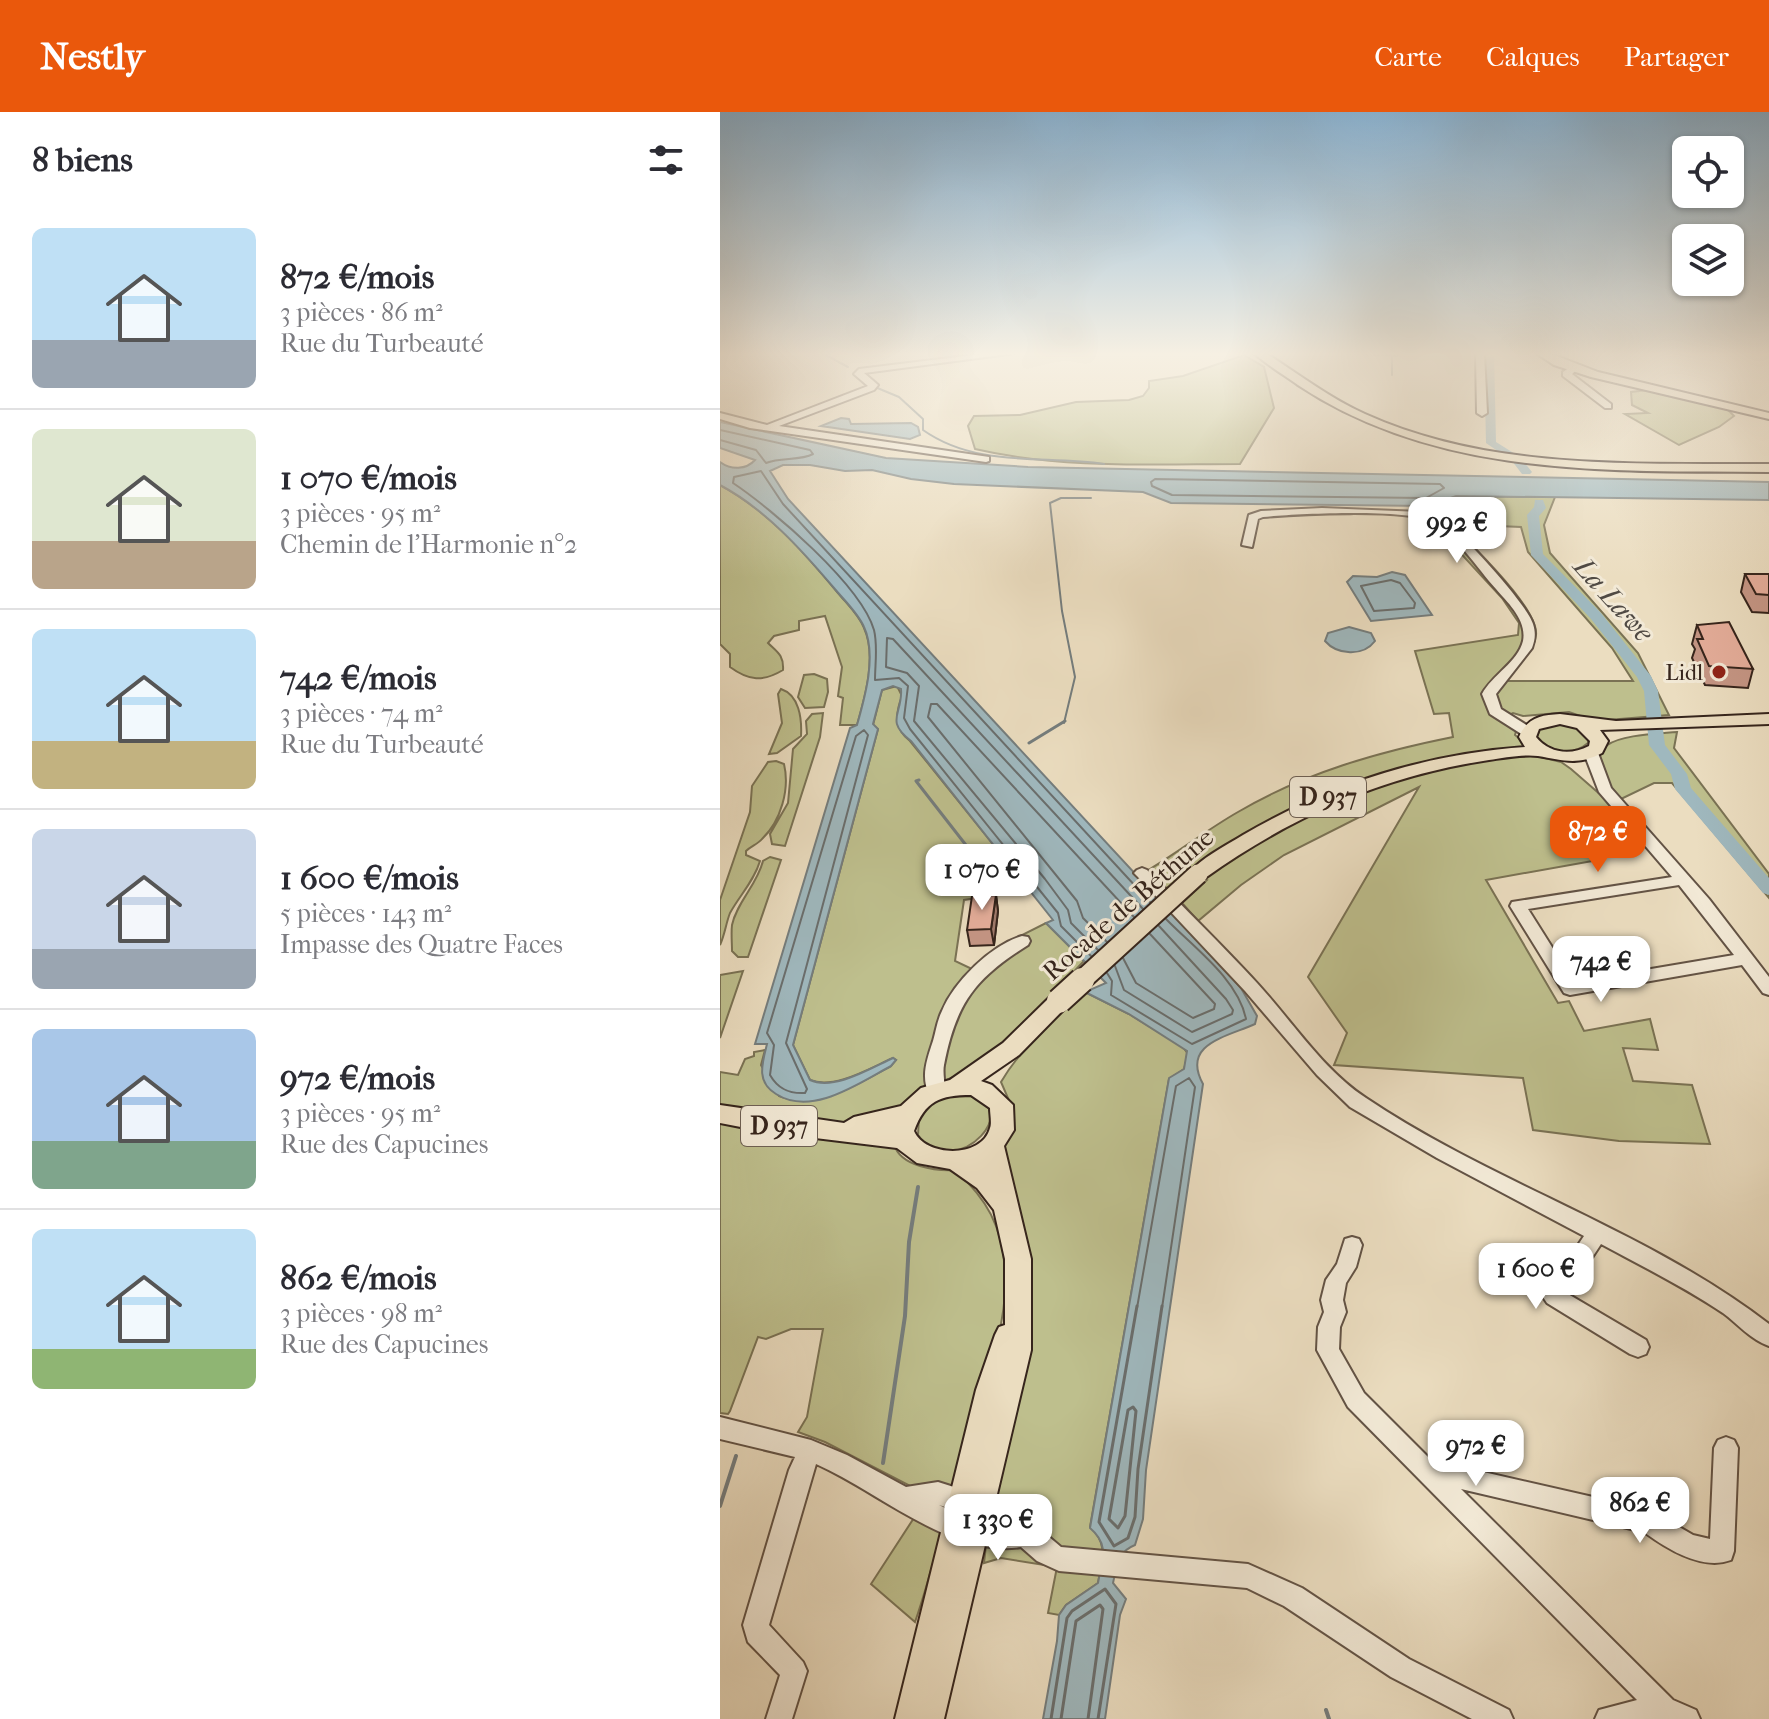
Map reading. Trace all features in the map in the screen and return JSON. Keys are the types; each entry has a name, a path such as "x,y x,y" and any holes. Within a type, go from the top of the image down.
{"main road":[{"path":"1395,428 1434,442 1532,460 1588,465 1769,468"},
{"path":"1541,751 1532,730 1560,719 1645,728 1769,719"},
{"path":"1582,723 1595,731 1595,747"},
{"path":"1668,726 1769,726"},
{"name":"Rocade de Béthune","path":"946,1089 1011,1049 1198,874 1256,834 1338,793 1409,770 1541,751 1567,757 1595,747 1611,735 1645,728"},
{"name":"Rocade de Béthune","path":"1475,759 1513,747 1532,730"},
{"name":"Rocade de Béthune","path":"994,1098 996,1079 1011,1049"},
{"path":"971,1087 994,1098 1004,1115 1003,1125 992,1144 982,1152 957,1161 930,1160 910,1149 905,1140 903,1131 908,1113 915,1105 946,1089 971,1087"},
{"name":"D 937","path":"839,1129 908,1113"},
{"name":"D 937","path":"720,1114 783,1127 839,1129 905,1140"},
{"path":"912,1719 1017,1350 1018,1259 992,1144"},
{"path":"957,1161 986,1181 1005,1208"},
{"path":"927,1719 961,1585 968,1516 990,1390 1020,1292"}],"street":[{"path":"776,428 986,459"},
{"path":"1248,545 1253,517 1261,514 1411,513 1438,521 1526,619 1529,643 1493,684 1489,694 1495,711 1532,730"},
{"path":"1595,747 1604,789 1683,880 1769,989"},
{"path":"1142,873 1251,987 1323,1070 1357,1102 1390,1123 1717,1298 1769,1337"},
{"path":"1683,880 1518,906 1570,989 1745,959"},
{"path":"946,1089 931,1077 949,1012 973,978 994,958 1022,941"},
{"path":"1597,1233 1554,1297 1638,1347"},
{"path":"1352,1245 1346,1267 1336,1280 1332,1300 1335,1312 1329,1327 1328,1350 1356,1400 1422,1469 1676,1714"},
{"path":"720,1428 811,1451 908,1498 928,1511 968,1516 996,1538 1027,1534 1046,1552 1059,1559 1248,1576 1276,1587 1400,1668 1500,1719"},
{"path":"1422,1469 1650,1522 1662,1532 1711,1553 1722,1551 1726,1448"},
{"path":"779,1719 794,1671 757,1633 756,1625 801,1470 811,1451"},
{"path":"1608,1719 1676,1714"}],"green space":[{"path":"969,428 1262,428 1240,464 1074,463 975,449"},
{"path":"1649,428 1717,428 1679,445"},
{"path":"720,485 784,533 862,623 868,639 870,664 857,725 840,725 843,698 838,696 842,667 825,616 799,621 799,630 774,636 768,643 782,661 783,670 776,674 756,678 730,667 730,654 720,644"},
{"path":"1456,496 1555,497 1544,525 1550,553 1638,653 1669,715 1595,721 1569,712 1523,716 1513,713 1501,719 1517,728 1515,735 1541,757 1561,762 1571,769 1610,803 1637,833 1587,841 1598,860 1486,880 1558,1003 1569,1001 1584,1031 1650,1019 1658,1050 1623,1048 1633,1081 1692,1085 1710,1144 1619,1141 1533,1130 1523,1078 1334,1065 1347,1033 1308,977 1419,787 1284,855 1198,921 1182,903 1207,880 1190,870 1167,889 1150,869 1227,819 1289,786 1369,757 1453,737 1449,713 1434,714 1415,651 1518,635 1519,623 1502,598 1430,520 1428,506","holes":["1450,524 1521,527 1528,552 1612,648 1633,681 1507,681 1531,649 1536,635 1534,624 1527,609 1502,577"]},
{"path":"814,674 827,679 828,692 824,707 805,708 798,697 804,675"},
{"path":"897,686 902,696 897,715 901,731 1030,890 964,900 955,961 974,970 1020,936 1046,923 1084,961 1023,1026 983,1061 916,1094 894,1112 893,1140 898,1152 920,1166 955,1170 984,1203 996,1227 1005,1270 1002,1318 991,1365 915,1622 871,1584 936,1484 914,1488 825,1442 798,1432 807,1417 823,1329 791,1329 766,1339 758,1337 730,1411 728,1414 720,1413 720,1072 738,1075 745,1059 754,1056 754,1052 765,1050 761,1065 779,1096 809,1100 851,1087 891,1066 896,1060 893,1058 841,1080 820,1082 810,1080 793,1045 878,729 873,725 882,690"},
{"path":"781,689 796,702 801,736 777,753 769,754 782,723 778,694"},
{"path":"823,713 820,737 785,846 772,844 770,834 788,803 793,749 807,734 806,721 812,714"},
{"path":"1560,723 1576,726 1588,738 1588,743 1575,750 1561,751 1548,747 1537,737 1540,729"},
{"path":"1677,732 1674,748 1769,874 1769,898 1672,783 1654,783 1621,799 1605,778 1599,763 1601,751 1610,743 1640,735"},
{"path":"768,762 784,764 786,774 785,794 779,814 769,832 746,851 746,855 760,861 730,913 720,945 720,900 750,812 752,786"},
{"path":"770,857 781,860 748,957 738,957 732,951 735,917 763,861"},
{"path":"743,971 720,1038 720,975"},
{"path":"1085,992 1129,1014 1183,1047 1188,1054 1184,1069 1169,1079 1090,1527 1102,1546 1098,1583 1066,1605 1059,1615 1048,1613 1057,1567 1001,1558 984,1563 992,1494 1022,1366 1001,1157 1011,1105 1001,1082 1029,1045"},
{"path":"958,1094 980,1100 990,1110 989,1123 981,1136 968,1146 951,1151 934,1148 918,1135 919,1117 934,1101"}],"water":[{"path":"720,428 748,428 886,458 1028,467 1769,482 1769,500 1456,496 1428,506 1171,503 1143,492 954,484 872,470 845,471 810,465 783,465 770,471 788,499 1241,988 1257,1016 1255,1024 1210,1044 1198,1060 1203,1084 1146,1470 1143,1519 1135,1545 1119,1560 1113,1583 1126,1599 1120,1615 1105,1719 1043,1719 1059,1615 1066,1605 1098,1583 1102,1547 1090,1528 1169,1078 1184,1069 1187,1051 1129,1014 1085,992 1106,983 1046,923 1053,920 898,728 896,722 901,689 893,686 882,690 873,724 878,729 793,1045 810,1080 820,1083 841,1081 893,1058 896,1060 891,1066 850,1088 820,1100 790,1100 776,1094 765,1084 762,1065 767,1044 755,1044 850,728 857,725 868,676 870,650 858,617 809,559 767,518 720,485 720,462 738,468 755,460 720,448"},
{"path":"835,428 918,428 920,435 910,439"},
{"path":"1392,572 1405,575 1432,615 1371,621 1347,582 1353,576 1377,577"},
{"path":"1349,627 1371,633 1375,641 1364,650 1350,652 1336,649 1325,641 1328,633"}],"building":[{"path":"1745,574 1769,574 1769,595 1756,594"},
{"path":"1729,622 1753,669 1709,666 1697,639 1703,639 1697,625"},
{"path":"996,895 991,929 967,930 972,896"}],"waterway":[{"path":"923,428 944,442 988,455 1104,464"},
{"name":"La Lawe","path":"1491,428 1491,443 1516,459 1526,472"},
{"path":"1064,721 1075,677 1062,611 1050,503 1061,498 1091,498"},
{"name":"La Lawe","path":"1539,502 1540,508 1533,515 1537,555 1596,616 1644,676 1651,691 1657,745 1679,774 1683,789 1706,812 1769,889"},
{"path":"1029,743 1064,721"},
{"path":"919,780 916,781 969,849"},
{"path":"883,1463 905,1316 909,1242 918,1187"},
{"path":"720,1506 736,1456"},
{"path":"1326,1710 1329,1719"}],"place":[{"name":"Lidl","path":"1719,672"}]}
